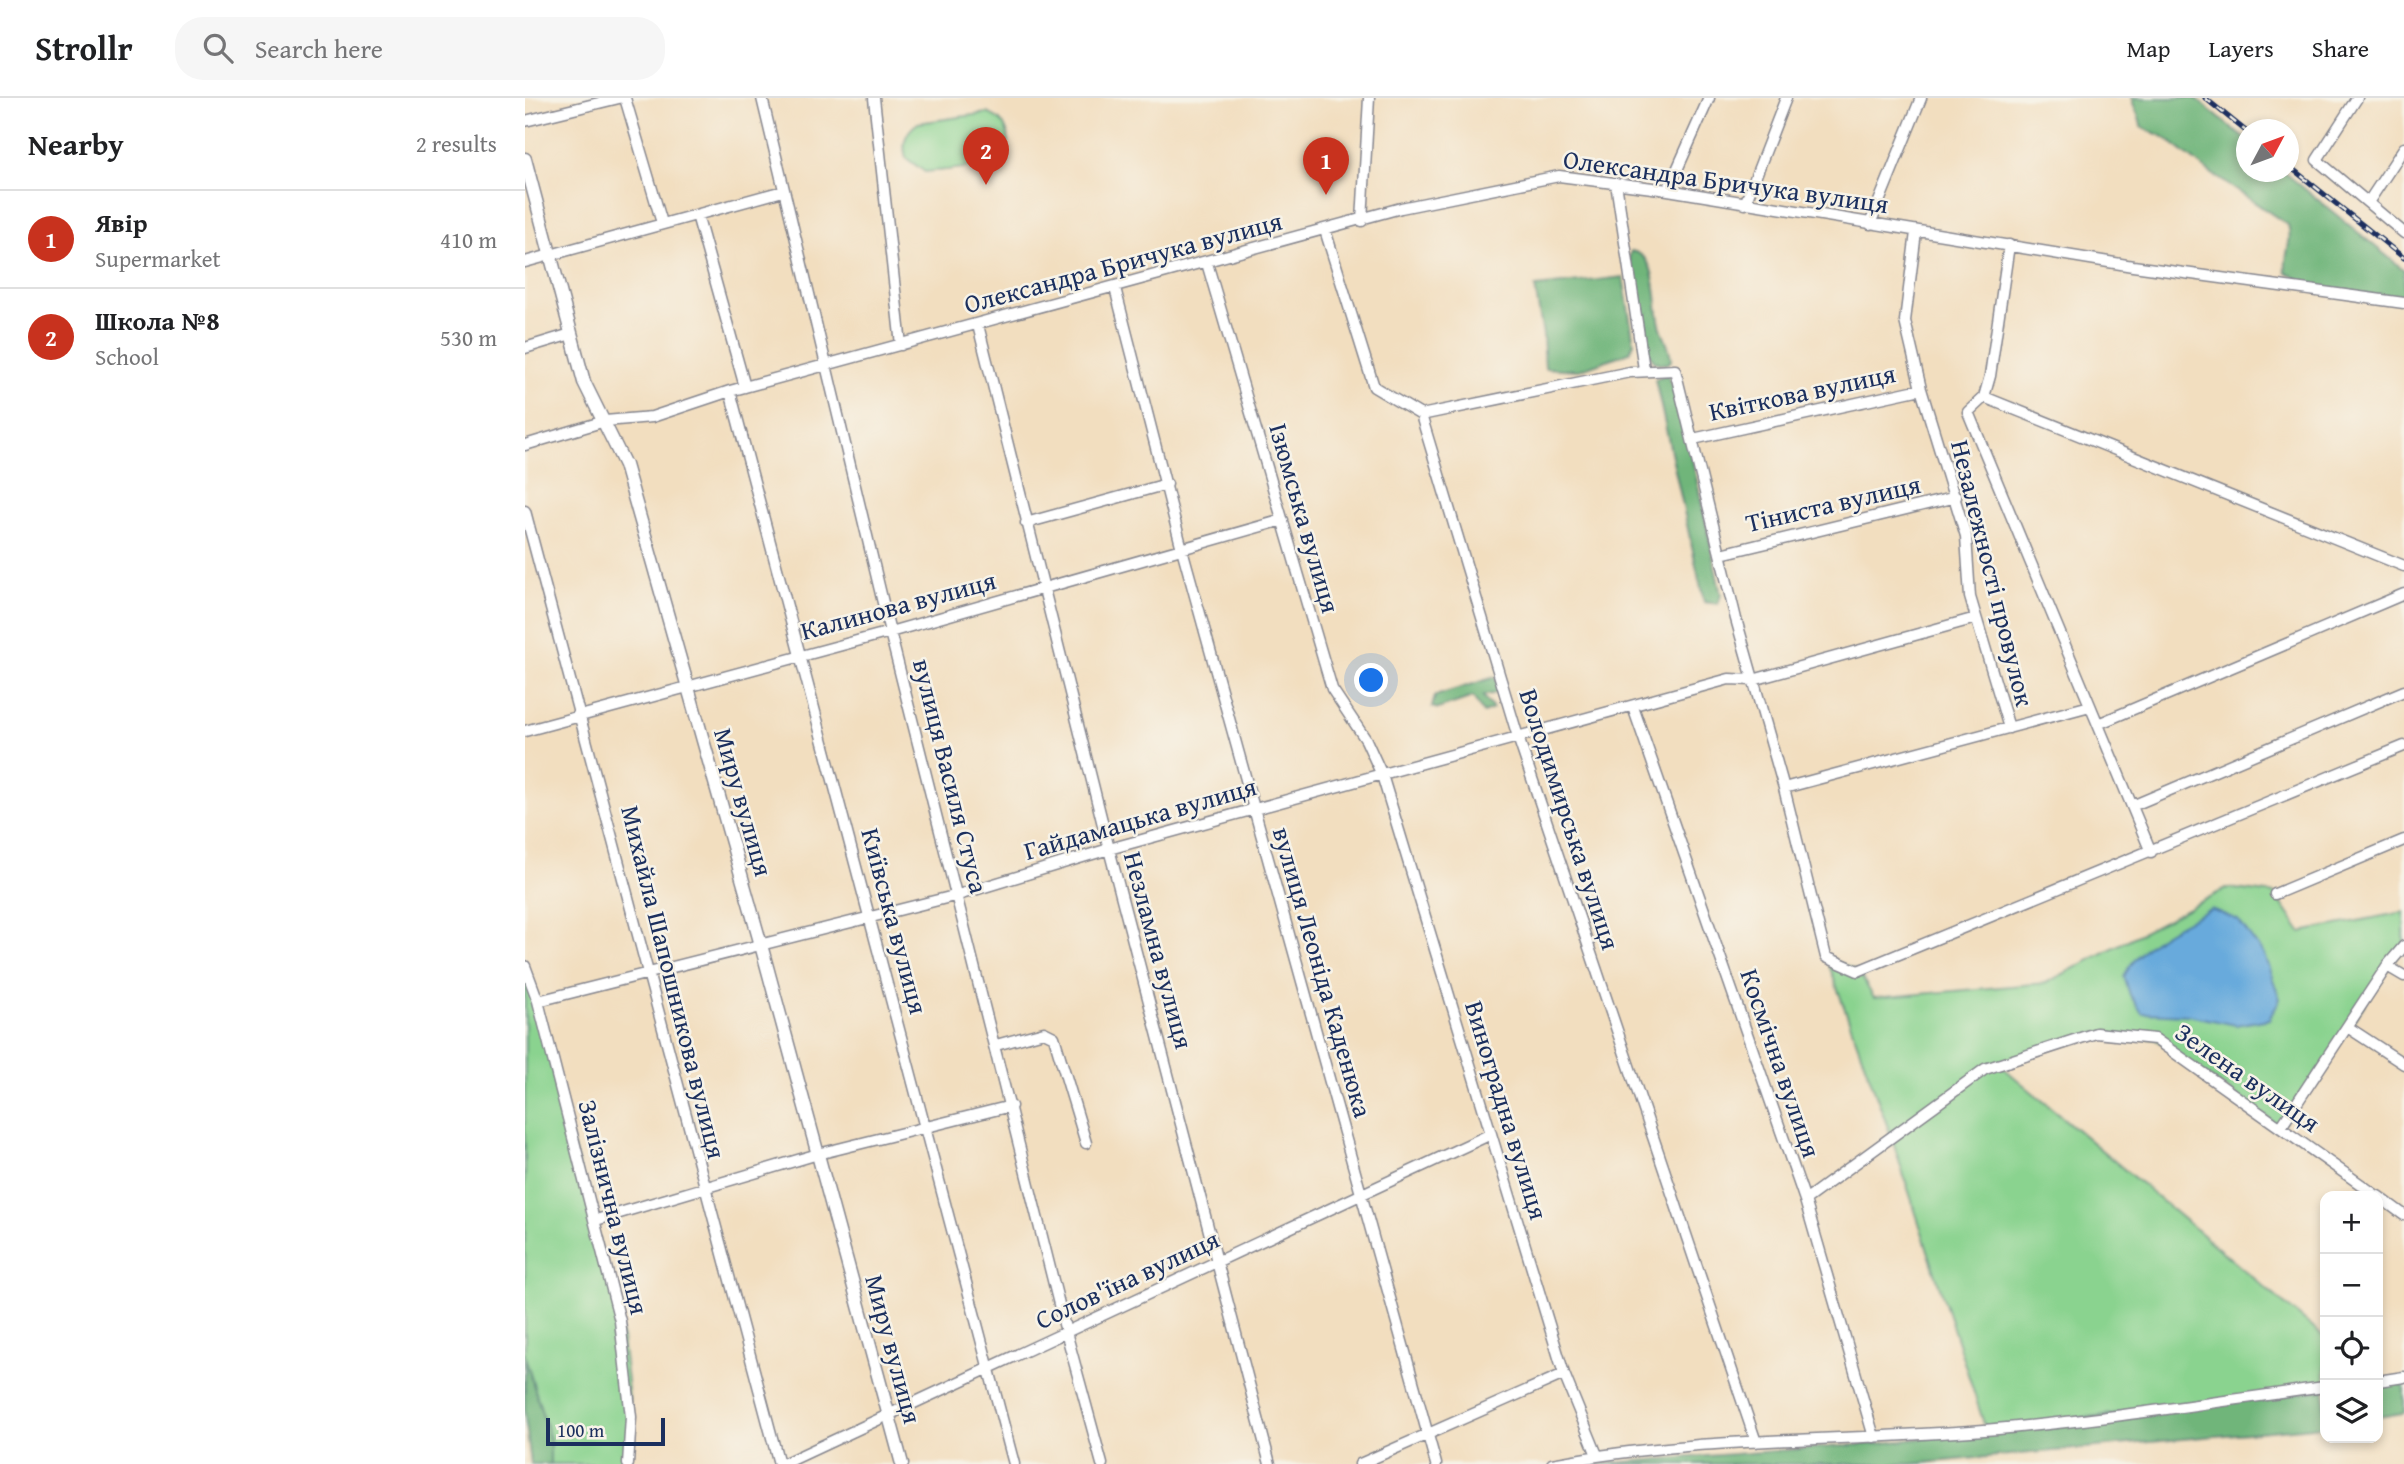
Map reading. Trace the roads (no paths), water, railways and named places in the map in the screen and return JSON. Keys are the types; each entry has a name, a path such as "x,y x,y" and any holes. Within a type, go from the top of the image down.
{"main road":[{"name":"Миру вулиця","path":"525,159 529,186 584,382 625,465 761,945 902,1464"}],"street":[{"path":"525,121 619,98"},
{"path":"625,98 662,223"},
{"name":"вулиця Василя Стуса","path":"762,98 890,632 1066,1332 1103,1464"},
{"path":"874,98 901,345"},
{"path":"1362,221 1369,98"},
{"path":"1668,190 1709,98"},
{"path":"1745,204 1786,98"},
{"path":"1870,224 1921,98"},
{"path":"2357,98 2317,160 2404,233"},
{"path":"2369,201 2404,148"},
{"name":"Олександра Бричука вулиця","path":"525,445 605,421 652,417 730,391 1115,289 1401,208 1559,176 1668,190 1916,232 2404,303"},
{"path":"1616,183 1644,369"},
{"path":"525,262 783,191"},
{"path":"697,215 745,387"},
{"path":"1325,230 1374,387 1421,415 1644,369 1675,370 1826,957 1859,971 2404,746"},
{"name":"Незалежності провулок","path":"1916,232 1905,321 1921,389 1966,536 1970,597 2009,728"},
{"path":"2009,245 1990,376 1983,397 1968,412 2151,852"},
{"name":"Ізюмська вулиця","path":"1207,263 1336,698 1366,740 1382,775"},
{"name":"вулиця Леоніда Каденюка","path":"1115,289 1182,549 1363,1193 1436,1464"},
{"name":"Незламна вулиця","path":"978,325 1109,849 1219,1260 1270,1464"},
{"path":"525,348 571,334"},
{"name":"Квіткова вулиця","path":"1693,439 1921,389"},
{"name":"Київська вулиця","path":"730,391 1014,1464"},
{"path":"1983,397 2404,566"},
{"name":"Володимирська вулиця","path":"1421,415 1518,737 1756,1442"},
{"path":"1026,523 1167,484"},
{"name":"Тіниста вулиця","path":"1721,554 1956,498"},
{"name":"Михайла Шапошникова вулиця","path":"525,511 582,717 704,1190 781,1464"},
{"name":"Калинова вулиця","path":"525,731 890,632 1283,520"},
{"path":"2098,724 2404,594"},
{"name":"Гайдамацька вулиця","path":"538,1001 958,895 1253,808 1729,679 1753,680 1976,618"},
{"path":"2132,806 2404,691"},
{"path":"1784,788 2091,706"},
{"name":"Космічна вулиця","path":"1633,707 1805,1200 1874,1437"},
{"name":"Виноградна вулиця","path":"1382,775 1564,1374 1597,1455"},
{"path":"2275,894 2404,840"},
{"path":"2281,1127 2349,1028 2387,966 2404,946"},
{"name":"Залізнична вулиця","path":"525,966 538,1001 620,1321 631,1418 628,1464"},
{"path":"2387,966 2404,976"},
{"path":"2349,1028 2404,1064"},
{"path":"996,1045 1044,1032 1054,1037 1086,1143"},
{"name":"Зелена вулиця","path":"1805,1200 1985,1069 2097,1033 2155,1039 2371,1191"},
{"path":"596,1220 818,1154 1011,1106"},
{"name":"Солов'їна вулиця","path":"781,1464 889,1417 1491,1134"},
{"name":"Зелена вулиця","path":"2383,1200 2404,1215"},
{"path":"1360,1464 1564,1374"},
{"path":"2383,1380 2404,1377"},
{"path":"1552,1464 1597,1455 1756,1442 1986,1430 2320,1388"}],"water":[{"path":"2211,909 2238,920 2264,955 2280,999 2269,1019 2236,1025 2188,1015 2142,1013 2130,995 2124,976 2150,944"}],"railway":[{"path":"2205,98 2236,123"},
{"path":"2299,174 2404,258"}],"place":[{"name":"Школа №8","path":"986,185"},
{"name":"Явiр","path":"1326,195"}]}
